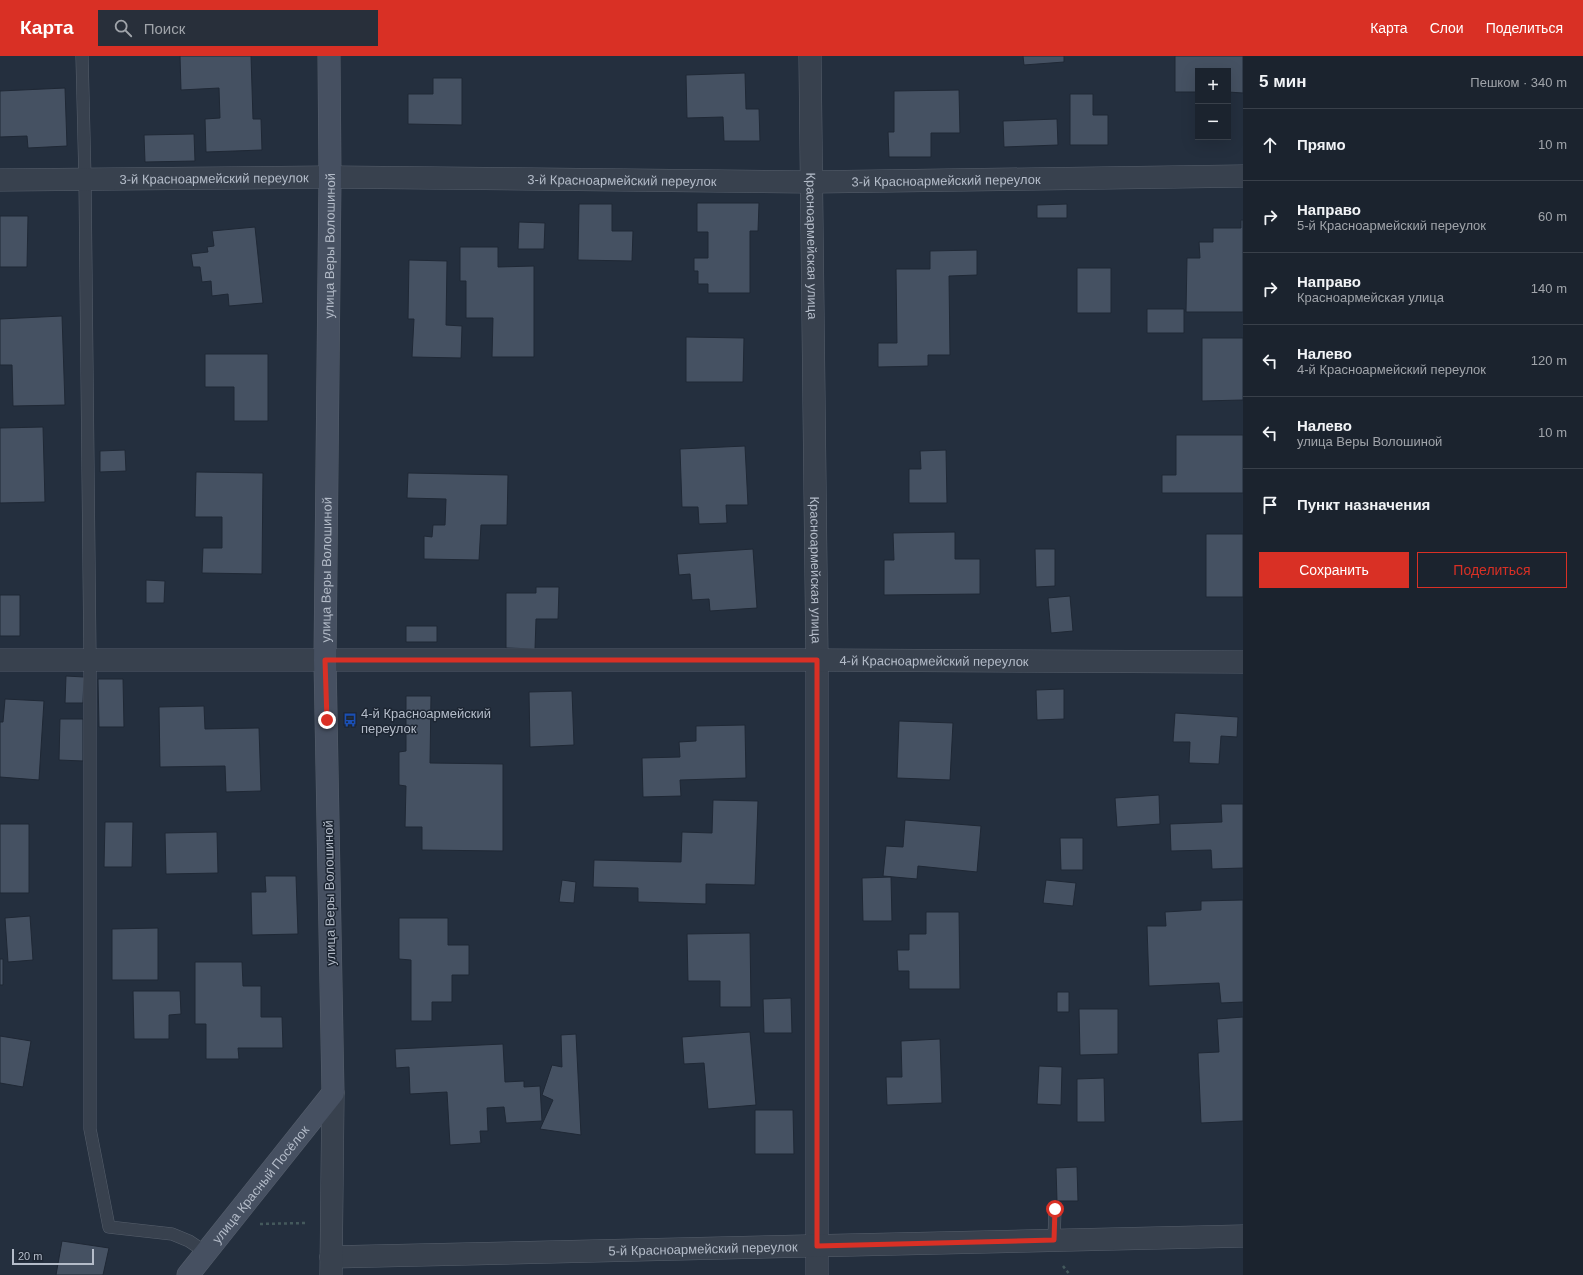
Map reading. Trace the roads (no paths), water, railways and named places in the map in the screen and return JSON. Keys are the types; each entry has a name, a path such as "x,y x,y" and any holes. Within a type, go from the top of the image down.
{"street":[{"name":"улица Веры Волошиной","path":"329,56 330,177 325,660 332,1093 331,1266"},
{"name":"Красноармейская улица","path":"810,56 817,660 816,1275"},
{"name":"3-й Красноармейский переулок","path":"0,180 330,177 811,182 1243,176"},
{"name":"4-й Красноармейский переулок","path":"0,660 817,660 1243,662"},
{"name":"улица Красный Посёлок","path":"188,1275 332,1093"},
{"name":"5-й Красноармейский переулок","path":"331,1266 817,1246 1243,1236"}],"lane":[{"path":"82,56 85,179 90,660 90,1129 109,1227 172,1234 189,1241 207,1252"},
{"path":"1054,1240 1055,1209"}],"place":[{"name":"4-й Красноармейский переулок","path":"350,720"}]}
